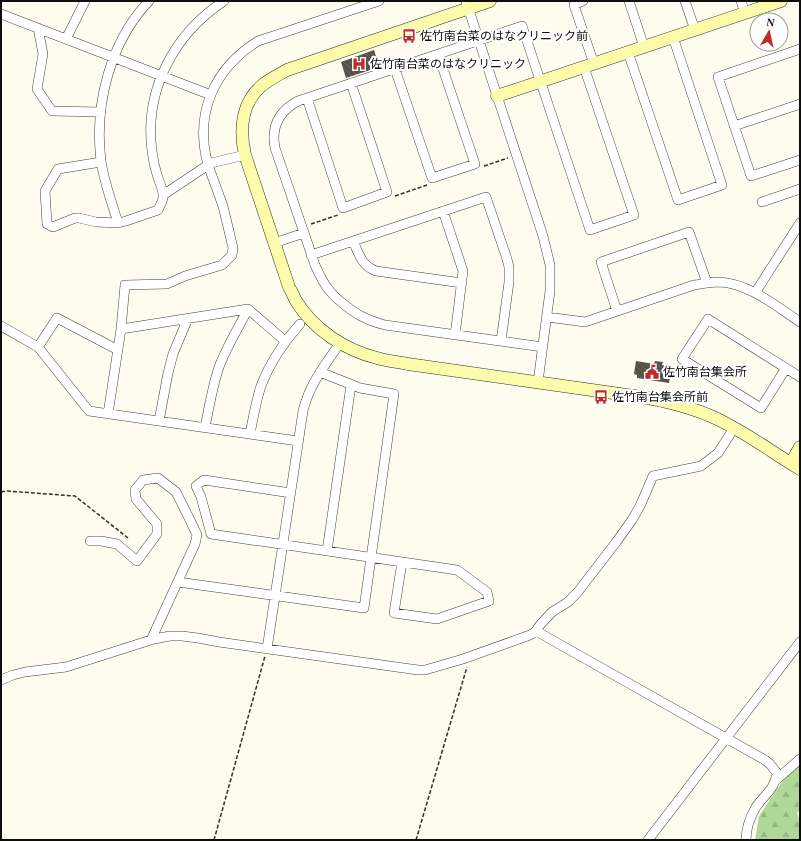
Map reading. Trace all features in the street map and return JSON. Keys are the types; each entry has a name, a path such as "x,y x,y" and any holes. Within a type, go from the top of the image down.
{"street":[{"path":"66,39 84,1"},
{"path":"118,223 101,162 101,112 104,92 114,57 125,34 149,1"},
{"path":"101,162 58,169 45,191 47,224 53,227 75,218 96,222 118,223 158,210 163,200 163,195 152,151 151,129 156,93 161,76 171,56 189,31 215,7 224,1"},
{"path":"108,414 121,329 125,285 167,284 185,276 222,265 232,255 233,248 223,206 210,164 207,161 204,140 204,125 208,104 218,80 226,68 246,48 258,41 379,1"},
{"path":"490,1 467,5 287,70 265,83 249,102 242,124 242,144 289,287 296,301 326,334 359,353 408,364 640,396 666,401 705,413 726,423 795,466 800,447"},
{"path":"543,347 385,325 374,322 350,310 329,291 315,266 305,230 277,153 274,136 276,124 282,113 291,105 307,98 522,26 590,230 634,215 589,65 574,5 583,1"},
{"path":"629,1 644,47"},
{"path":"685,1 695,30"},
{"path":"741,1 745,13"},
{"path":"497,96 781,1"},
{"path":"467,5 544,236 550,265 550,291 538,382"},
{"path":"1,14 211,95"},
{"path":"38,28 42,54 37,88 52,111 101,112"},
{"path":"628,52 678,200 722,185 673,37"},
{"path":"800,49 718,77 751,176 800,160"},
{"path":"395,69 432,178 475,164 438,54"},
{"path":"307,98 343,208 387,192 351,83"},
{"path":"734,126 800,104"},
{"path":"163,195 210,164 245,155"},
{"path":"762,202 800,189"},
{"path":"311,255 486,197 509,268 509,282 501,341"},
{"path":"442,211 463,271 454,335"},
{"path":"755,293 800,223"},
{"path":"274,243 305,230"},
{"path":"617,311 601,262 689,232 707,283"},
{"path":"353,241 362,261 366,266 376,271 462,283"},
{"path":"547,316 585,322 694,285 718,282 745,288 800,322"},
{"path":"121,329 248,309 285,341"},
{"path":"205,428 218,369 228,346 248,309"},
{"path":"38,347 57,318 118,350"},
{"path":"159,421 171,360 188,318"},
{"path":"786,368 761,408 682,359 708,319 786,368 800,377"},
{"path":"250,434 261,387 275,356 285,341 300,324"},
{"path":"1,326 38,347 89,411 298,441"},
{"path":"268,649 305,401 320,372 340,343"},
{"path":"178,582 364,608 394,394 366,390 320,372"},
{"path":"327,551 351,385"},
{"path":"1,680 25,672 66,667 151,640 170,636 182,636 418,670 425,670 463,659 536,631 552,612 568,602 577,593 617,541 640,506 653,476 701,466 718,453 734,428"},
{"path":"90,541 117,544 137,561 158,534 157,524 136,499 135,490 143,480 158,478 176,492 196,536 196,544 151,640"},
{"path":"291,493 204,480 196,486 201,497 210,534 458,570 487,592 490,601 437,619 394,613 402,562"},
{"path":"536,631 770,764 777,774 776,780 770,791 756,807 746,832 746,840"},
{"path":"648,840 800,642"},
{"path":"776,780 800,759"}],"path":[{"path":"478,168 508,158"},
{"path":"396,196 433,183"},
{"path":"305,230 343,213"},
{"path":"1,492 7,491 75,496 128,538"},
{"path":"214,840 268,649"},
{"path":"416,840 467,667"}],"green space":[{"path":"800,763 800,810 797,813 800,822 800,840 755,840 759,816 784,779"}],"building":[{"name":"佐竹南台菜のはなクリニック","path":"374,50 378,63 372,65 373,69 346,78 341,62"},
{"name":"佐竹南台集会所","path":"636,361 654,364 655,361 663,362 662,365 666,366 665,369 671,370 669,383 637,378 637,375 634,374"}],"place":[{"name":"佐竹南台菜のはなクリニック前","path":"409,36"},
{"name":"佐竹南台菜のはなクリニック","path":"359,64"},
{"name":"佐竹南台集会所","path":"652,372"},
{"name":"佐竹南台集会所前","path":"601,397"}]}
